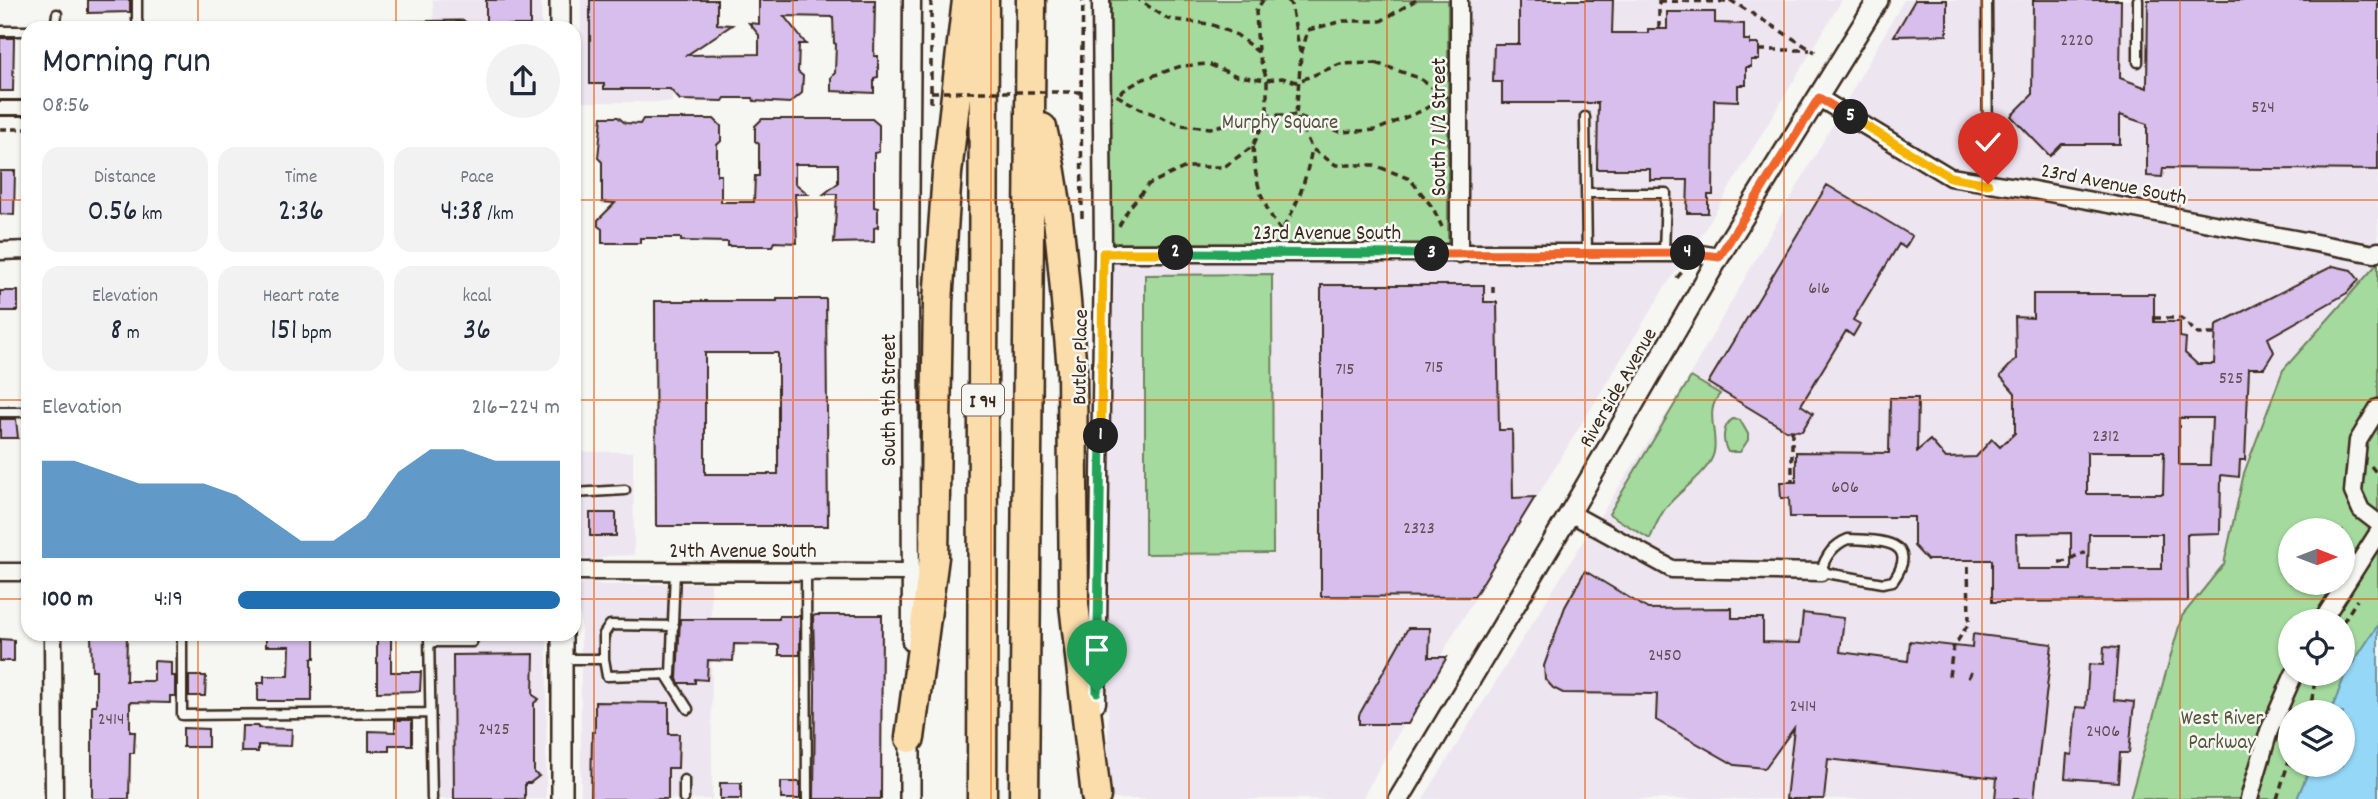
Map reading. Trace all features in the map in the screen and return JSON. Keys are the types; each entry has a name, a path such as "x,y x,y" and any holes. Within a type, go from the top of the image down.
{"highway":[{"path":"910,737 934,557 937,302 947,173 967,0"},
{"name":"I 94","path":"982,799 984,0"},
{"name":"I 94","path":"1024,799 1031,0"},
{"path":"1032,85 1052,171 1065,289 1072,369 1074,604 1096,798"}],"street":[{"path":"560,0 560,21"},
{"name":"South 9th Street","path":"910,799 912,0"},
{"name":"Butler Place","path":"1096,798 1103,253 1101,0"},
{"name":"South 7 1/2 Street","path":"1459,0 1459,254"},
{"name":"Riverside Avenue","path":"1399,799 1719,257 1878,0"},
{"name":"23rd Avenue South","path":"1819,98 1950,177 2023,188 2374,254 2378,251"},
{"path":"0,108 21,108"},
{"path":"0,251 21,250"},
{"name":"23rd Avenue South","path":"1103,253 1695,253 1719,257"},
{"path":"2378,408 2358,441 2353,492 2361,510 2378,523"},
{"path":"1570,513 1672,569 1821,572"},
{"path":"2330,609 2378,533"},
{"name":"24th Avenue South","path":"581,571 912,572"},
{"path":"0,572 21,572"},
{"path":"53,641 54,799"},
{"path":"562,641 562,799"},
{"path":"2249,799 2269,731 2289,686"}],"lane":[{"path":"137,0 137,21"},
{"path":"1987,0 1988,184"},
{"path":"2138,0 2138,62"},
{"path":"56,21 57,14"},
{"path":"0,31 21,31"},
{"path":"1585,117 1587,253"},
{"path":"1586,193 1666,193 1664,253"},
{"path":"0,412 21,412"},
{"path":"581,493 625,490"},
{"path":"1849,539 1885,540 1895,545 1900,554 1899,572 1893,581 1884,583 1821,572 1825,558 1839,543 1849,539"},
{"path":"674,626 610,625 604,634 607,676 667,676 672,672 674,626 675,571"},
{"path":"806,571 807,799"},
{"path":"182,641 182,715 430,713"},
{"path":"429,641 432,799"},
{"path":"562,659 604,659"},
{"path":"667,676 688,709"},
{"path":"684,780 684,799"}],"path":[{"path":"931,0 931,104"},
{"path":"1082,231 1083,0"},
{"path":"1139,0 1168,19 1210,24 1237,35 1258,52"},
{"path":"1263,0 1256,11 1258,52 1267,80 1267,115 1253,146 1255,177 1267,212 1281,231 1293,214 1307,175 1312,149"},
{"path":"1288,0 1301,55"},
{"path":"1416,0 1381,21 1343,21 1308,30 1297,82 1296,115 1312,149 1336,165 1374,165 1410,179 1433,208 1445,232"},
{"path":"1659,29 1659,0 1732,1 1814,51 1759,50"},
{"path":"1376,62 1419,78 1447,97 1376,130 1339,132 1296,115 1267,115 1210,128 1181,125 1116,96 1141,80 1181,66 1208,64 1237,76 1267,80 1282,78 1297,82 1339,64 1376,62"},
{"path":"931,92 1081,92"},
{"path":"0,129 21,129"},
{"path":"1116,231 1129,208 1150,184 1186,167 1224,167 1253,146"},
{"path":"1493,286 1493,296"},
{"path":"2154,318 2181,318 2198,334 2216,334"},
{"path":"1792,430 1792,482"},
{"path":"2059,562 2070,562 2079,553 2085,553"},
{"path":"1949,676 1953,648 1969,623 1968,560"},
{"path":"1968,678 1973,669"},
{"path":"2277,799 2284,777"}],"shaded area":[{"path":"433,0 541,0 541,21 434,21"},
{"path":"581,0 671,0 672,102 581,102"},
{"path":"1111,0 1842,0 1696,244 1665,287 1455,631 1362,799 1108,799"},
{"path":"1904,0 2378,0 2378,277 2233,526 2224,564 2207,585 2139,799 1423,799 1576,553 1673,404"},
{"path":"582,452 633,452 634,555 607,556 598,560 581,558"},
{"path":"711,583 712,799 581,799 581,584"},
{"path":"429,641 547,641 546,799 430,799"}],"green space":[{"name":"Murphy Square","path":"1111,0 1448,0 1448,245 1111,243"},
{"name":"West River Parkway","path":"2378,263 2378,625 2355,660 2355,609 2278,609 2278,686 2341,686 2336,700 2278,700 2278,777 2306,777 2297,799 2130,799 2182,616 2224,564 2244,473 2283,370"},
{"path":"1272,274 1273,553 1145,554 1145,275"},
{"path":"1691,377 1720,394 1715,401 1712,415 1714,452 1701,474 1665,509 1650,539 1609,514"},
{"path":"1733,419 1740,420 1748,434 1748,440 1740,452 1728,452 1725,443 1725,429"}],"water":[{"path":"2378,625 2378,799 2297,799 2306,777 2355,777 2355,700 2336,700 2341,686 2355,686 2355,660"}],"building":[{"path":"88,0 130,0 130,12 88,13"},
{"path":"486,0 530,0 530,21 486,21"},
{"path":"590,0 717,0 717,24 732,25 687,55 759,54 759,35 749,23 759,24 759,0 875,0 874,56 878,56 878,77 874,78 874,93 831,91 836,44 833,17 784,16 806,44 799,44 798,72 803,76 802,93 790,103 754,101 753,98 725,98 723,101 680,100 670,89 604,89 604,84 590,84"},
{"path":"1519,0 1613,0 1612,33 1648,33 1648,29 1667,29 1667,12 1715,12 1715,23 1744,24 1744,40 1750,40 1750,44 1759,44 1759,60 1751,60 1751,67 1746,67 1746,85 1738,85 1738,101 1714,100 1713,195 1708,195 1708,213 1687,213 1688,180 1650,180 1650,169 1597,169 1598,103 1502,103 1502,82 1493,82 1494,44 1519,44"},
{"path":"1915,0 1947,0 1947,35 1894,36"},
{"path":"2033,0 2121,0 2120,78 2147,88 2148,0 2378,0 2378,170 2163,168 2162,177 2147,176 2147,124 2120,115 2120,144 2062,144 2050,156 2011,116 2032,95"},
{"path":"0,38 14,38 13,91 0,91"},
{"path":"602,117 618,117 625,123 640,124 643,119 714,119 721,126 721,141 717,145 717,175 721,175 721,202 754,202 755,176 759,176 759,144 755,141 755,126 762,119 872,119 879,125 879,152 874,153 874,207 878,208 878,227 874,228 874,242 834,243 837,194 824,194 838,183 838,164 795,164 795,183 808,194 795,194 797,243 728,246 728,242 640,238 640,243 602,243 602,229 598,226 598,220 615,203 602,202 602,162 598,158"},
{"path":"0,171 15,171 14,215 0,214"},
{"path":"1827,185 1912,236 1905,248 1899,244 1853,320 1860,324 1853,336 1846,331 1801,405 1813,413 1802,431 1786,430 1708,383"},
{"path":"2333,266 2351,270 2359,280 2347,293 2268,338 2274,352 2264,368 2249,368 2245,460 2240,460 2239,477 2221,475 2220,533 2187,534 2188,601 1992,602 1992,560 1927,560 1914,546 1914,517 1790,517 1789,498 1781,498 1780,482 1796,482 1796,452 1889,453 1890,398 1918,398 1917,451 1930,440 1946,458 1976,457 1992,439 2000,447 2015,433 2015,393 2000,376 2016,359 2015,317 2033,318 2033,294 2154,294 2154,322 2180,322 2180,337 2186,338 2185,353 2197,364 2214,364 2216,325","holes":["2179,418 2212,418 2210,465 2179,465","2087,452 2164,452 2163,494 2087,494","2071,533 2071,569 2017,569 2016,534","2089,534 2162,534 2162,569 2088,569"]},
{"path":"1321,285 1484,285 1484,302 1497,302 1499,430 1512,430 1513,498 1535,497 1474,597 1321,596"},
{"path":"0,291 18,291 18,311 0,311"},
{"path":"826,299 828,526 656,526 655,301","holes":["705,353 778,353 778,474 705,474"]},
{"path":"0,419 16,419 18,438 0,438"},
{"path":"590,513 616,513 616,536 590,536"},
{"path":"1585,571 1648,609 1732,608 1732,618 1763,618 1763,642 1800,643 1803,613 1844,618 1840,652 1908,661 1910,641 1972,648 1973,634 2052,644 2034,799 1995,799 1997,778 1828,759 1824,799 1786,799 1794,728 1765,768 1735,765 1656,720 1657,694 1563,693 1553,688 1545,679 1544,666 1565,607"},
{"path":"882,615 881,799 814,799 813,616"},
{"path":"779,616 800,616 800,655 779,655 779,645 734,644 733,661 708,660 707,680 695,679 695,683 679,683 680,619 779,619"},
{"path":"1408,628 1430,628 1429,657 1447,657 1408,724 1359,724 1359,715"},
{"path":"0,639 14,640 14,661 0,661"},
{"path":"91,641 127,641 126,681 154,681 154,661 171,662 171,676 175,676 175,696 170,696 170,703 130,702 130,732 135,732 134,753 130,753 129,799 92,799 92,705 96,705 96,670 92,670"},
{"path":"266,641 315,641 315,658 312,658 312,701 258,701 258,683 264,683 264,676 289,676 290,646 266,646"},
{"path":"377,641 391,641 391,672 421,672 420,691 377,692"},
{"path":"2104,647 2118,648 2114,700 2134,702 2129,753 2120,753 2118,782 2065,778 2067,754 2072,755 2076,707 2086,708 2089,664 2103,665"},
{"path":"534,654 533,695 539,699 534,703 534,773 539,776 530,783 525,783 525,799 454,799 453,655"},
{"path":"189,676 206,676 205,696 189,696"},
{"path":"595,702 669,703 669,734 679,734 678,768 668,768 668,799 591,799"},
{"path":"395,720 412,720 412,745 389,745 389,751 369,751 369,731 395,732"},
{"path":"242,726 292,729 291,746 258,745 258,752 241,752"},
{"path":"183,728 208,729 208,747 183,747"},
{"path":"781,782 800,782 800,799 781,799"},
{"path":"720,783 741,783 741,799 720,799"}],"route":[{"path":"1097,692 1103,253 1695,253 1719,257 1819,98 1950,177 1988,184"}]}
